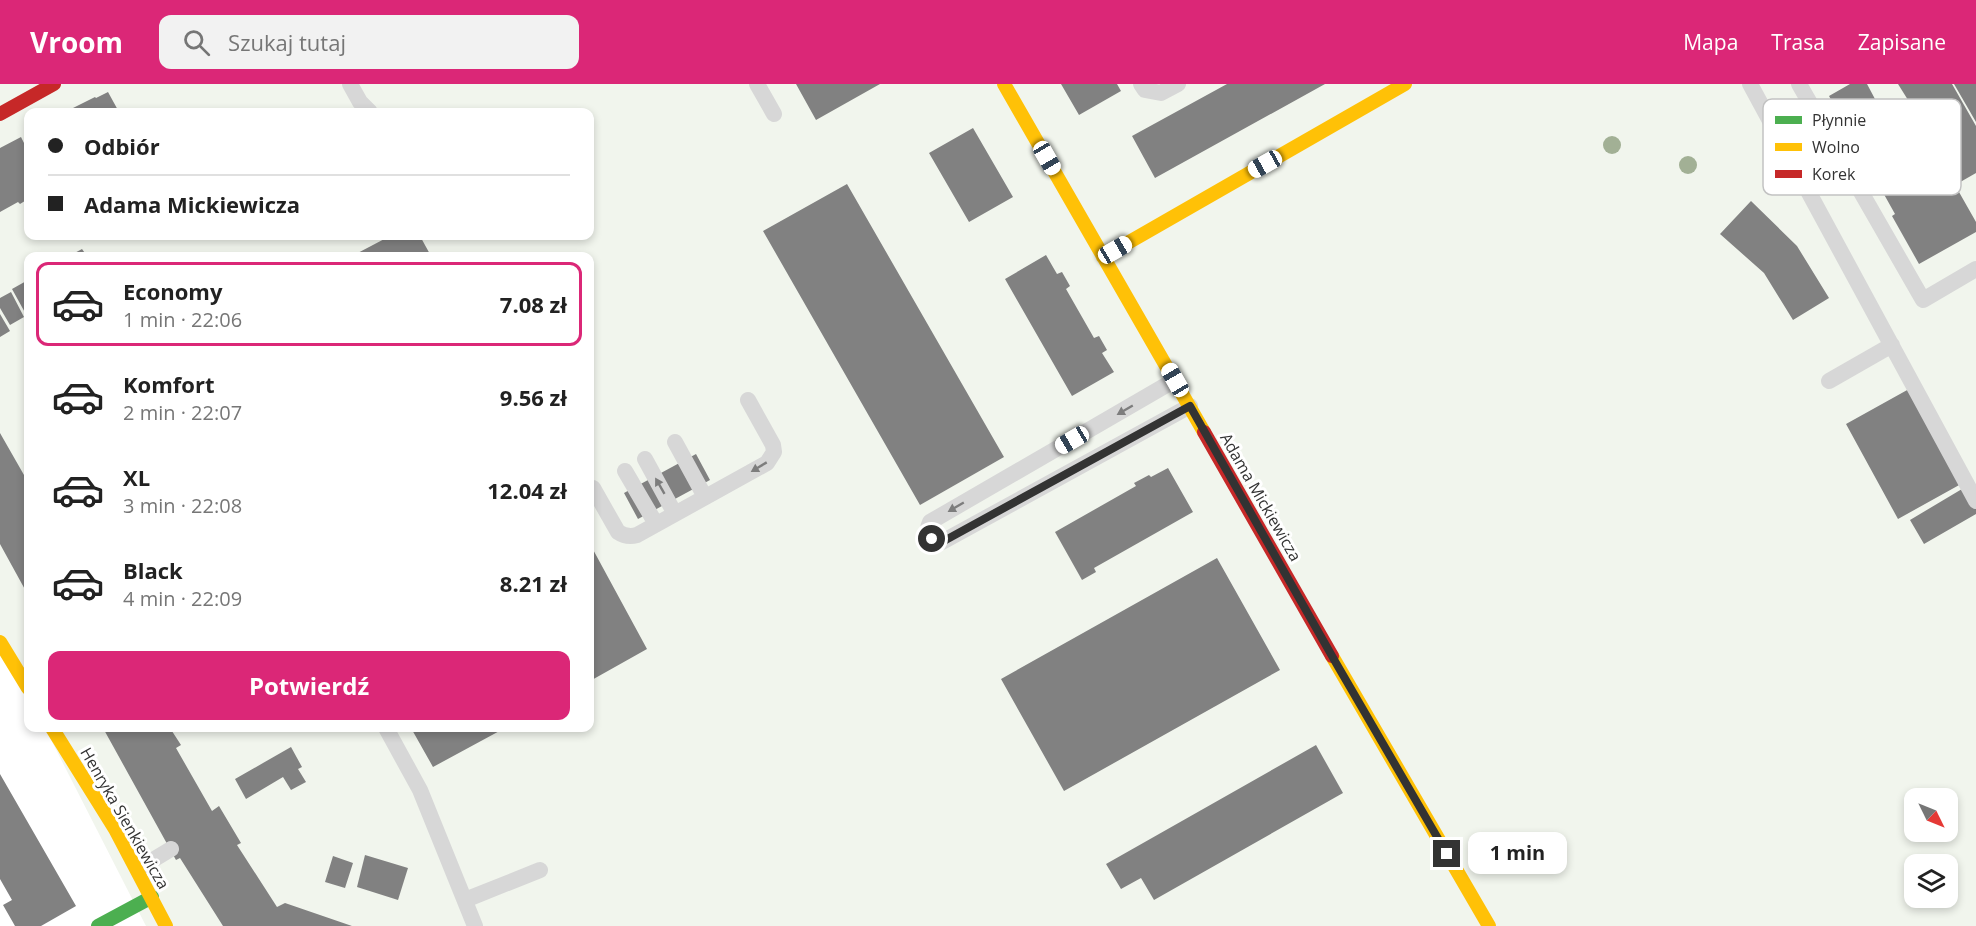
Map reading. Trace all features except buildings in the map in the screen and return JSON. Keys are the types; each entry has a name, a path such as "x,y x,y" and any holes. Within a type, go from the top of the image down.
{"street":[{"path":"0,114 54,84"},
{"name":"Adama Mickiewicza","path":"1004,84 1341,673 1489,926"},
{"path":"1103,257 1383,90 1405,84"},
{"path":"0,642 24,681"},
{"name":"Henryka Sienkiewicza","path":"54,732 138,869 166,926"},
{"path":"98,926 152,897"}],"lane":[{"path":"350,84 366,108"},
{"path":"757,84 774,114"},
{"path":"1141,84 1145,90 1161,93 1178,84"},
{"path":"1750,84 1763,108"},
{"path":"1798,84 1807,99"},
{"path":"1810,195 1976,501"},
{"path":"1862,195 1923,300 1976,269"},
{"path":"1828,381 1892,345"},
{"path":"1175,380 930,522 927,529 929,536 935,541 942,542 1190,406"},
{"path":"594,490 618,532 631,536 637,535 767,463 774,452 773,445 748,400"},
{"path":"675,442 705,497"},
{"path":"645,459 675,514"},
{"path":"625,471 656,524"},
{"path":"388,732 420,790 475,926"},
{"path":"138,869 171,849"},
{"path":"465,900 540,870"}],"shaded area":[{"path":"0,84 1976,84 1976,926 146,926 47,732 594,732 594,252 24,252 24,687 0,639"}],"traffic: fast":[{"path":"98,926 152,897"}],"traffic: slow":[{"path":"1004,84 1204,432"},
{"path":"1103,257 1405,84"},
{"path":"0,642 24,681"},
{"path":"1332,656 1489,926"},
{"path":"54,732 115,829 166,926"}],"traffic: jam":[{"path":"0,114 54,84"},
{"path":"1204,432 1332,656"}],"route":[{"path":"932,539 942,542 1190,406 1447,854"}]}
